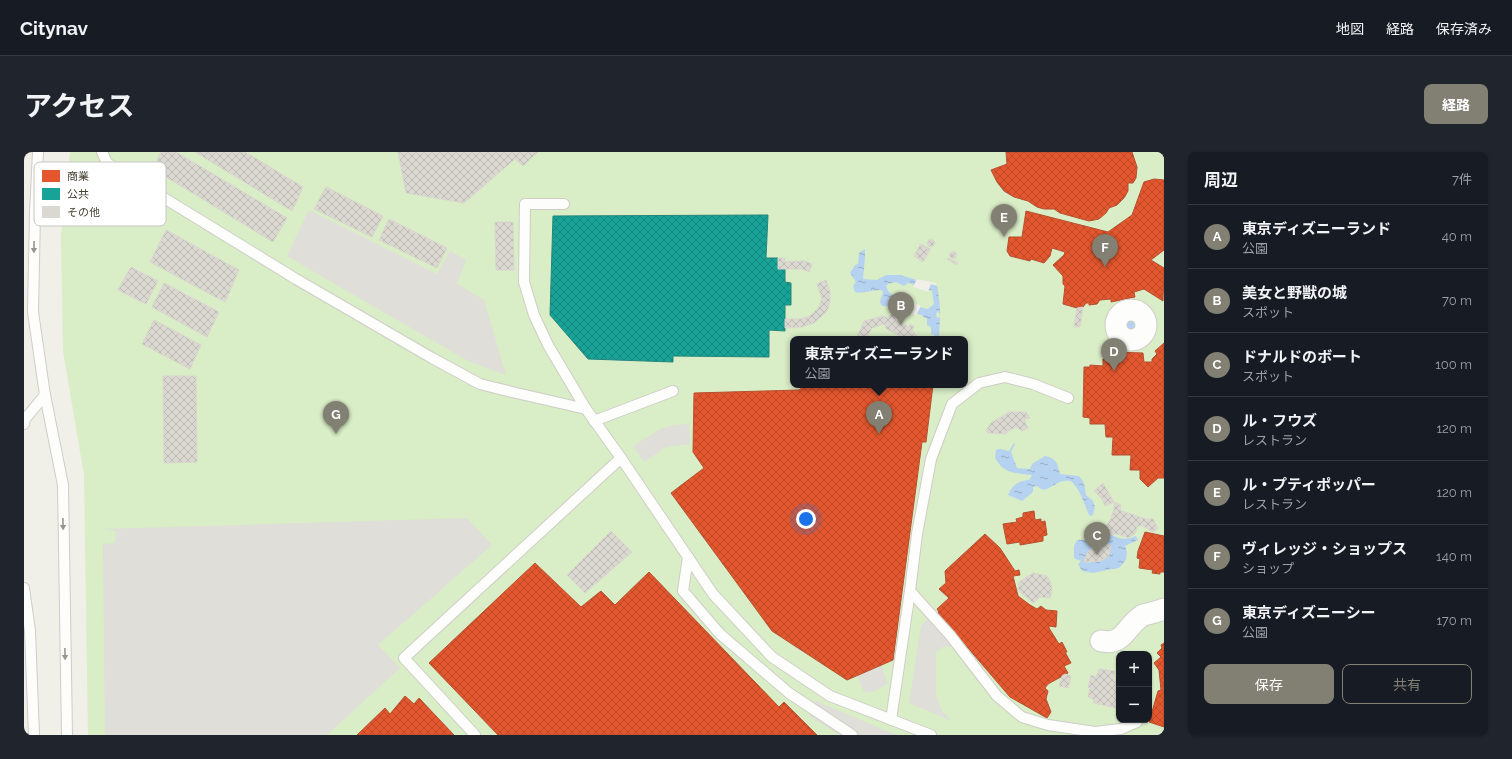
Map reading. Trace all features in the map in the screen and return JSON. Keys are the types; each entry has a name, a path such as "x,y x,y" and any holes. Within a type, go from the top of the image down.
{"street":[{"path":"1101,641 1113,641 1122,638 1143,615 1156,613 1164,609"}],"lane":[{"path":"38,152 38,162"},
{"path":"102,152 106,162"},
{"path":"166,199 296,279 425,354 480,384 586,409"},
{"path":"564,204 525,204 524,282 534,315 548,345 586,409 713,594 772,657 830,696 931,735"},
{"path":"35,226 33,312 45,395 63,485 67,735"},
{"path":"891,720 918,534 931,459 952,404 979,383 1004,377 1032,384 1068,398"},
{"path":"594,421 673,391"},
{"path":"24,424 25,419 45,395"},
{"path":"475,735 404,658 621,458"},
{"path":"688,556 683,591 720,634 789,693 852,735"},
{"path":"24,588 30,630 34,735"},
{"path":"910,591 954,640 997,696 1022,717 1048,725 1095,732 1121,728 1134,723"}],"green space":[{"path":"70,152 1164,152 1164,735 88,735 84,475 63,351 61,237 62,226 166,226 166,162 69,162"}],"shaded area":[{"path":"309,210 437,274 450,251 466,260 457,284 484,300 506,375 468,361 287,256"},
{"path":"689,424 690,444 666,447 644,462 633,446 662,428"},
{"path":"467,518 492,545 378,645 400,668 327,735 105,735 103,544 115,543 116,531 103,529"},
{"path":"929,618 955,647 944,646 936,652 936,696 942,711 952,721 909,703 921,626"},
{"path":"881,665 888,684 872,692 864,692 857,675"},
{"path":"816,701 898,735 840,735 809,716"}],"water":[{"path":"865,249 863,279 877,280 886,275 900,275 937,286 940,315 938,311 936,314 937,318 940,317 939,336 931,334 931,327 927,325 927,319 921,315 900,307 882,306 880,302 883,292 881,290 860,293 855,292 853,286 856,282 850,273 855,265 858,264 859,253","holes":["896,282 904,286 908,283 932,291 934,304 928,309 914,305 901,300 889,292 886,286"]},
{"path":"1130,320 1135,322 1136,326 1134,330 1130,331 1127,330 1126,323"},
{"path":"1014,443 1015,444 1011,452 1017,468 1030,469 1032,464 1045,456 1054,460 1058,465 1060,474 1079,476 1084,483 1086,495 1093,501 1095,507 1093,515 1089,515 1079,492 1071,481 1063,481 1043,490 1037,486 1033,487 1033,492 1022,501 1008,495 1016,484 1029,480 1032,475 1010,472 1002,467 995,458 996,450 1000,449 1009,451"},
{"path":"1107,532 1121,538 1136,536 1138,540 1125,546 1127,552 1126,560 1120,567 1093,573 1082,571 1078,564 1081,561 1074,558 1074,546 1077,540 1088,540 1088,536","holes":["1106,544 1111,546 1108,555 1102,560 1084,562 1087,554 1095,547"]}],"pier":[{"path":"917,279 937,284 931,284 928,292 913,287"},
{"path":"906,299 921,306 916,315 897,309 898,307 902,307"}],"building: 商業":[{"path":"1006,152 1132,152 1137,167 1136,178 1133,183 1128,183 1128,191 1117,205 1109,208 1099,219 1089,221 1060,213 1054,209 1037,207 1028,201 1014,197 1004,191 997,182 991,170 1007,164"},
{"path":"1154,179 1164,180 1164,250 1151,260 1164,268 1163,301 1144,289 1134,292 1135,297 1111,302 1111,299 1100,300 1097,304 1089,305 1089,303 1086,303 1083,307 1077,308 1063,304 1065,286 1063,284 1063,276 1053,265 1064,255 1065,252 1052,248 1050,256 1044,263 1031,259 1030,261 1010,256 1007,251 1009,237 1022,237 1026,211 1108,232 1132,215 1144,182"},
{"path":"1164,343 1164,478 1158,478 1148,487 1140,479 1140,470 1130,470 1131,455 1112,455 1113,437 1106,437 1105,424 1090,424 1090,418 1083,417 1084,367 1090,367 1090,365 1103,366 1103,359 1114,359 1114,352 1143,353 1144,362 1152,362 1152,359 1157,354 1155,351"},
{"path":"802,388 933,388 926,442 922,442 893,660 847,680 772,631 671,493 704,468 693,452 694,393 799,390"},
{"path":"1034,511 1035,520 1041,519 1041,522 1045,521 1047,535 1043,536 1043,541 1020,545 1020,542 1007,544 1003,524 1017,522 1016,519 1023,517 1023,513"},
{"path":"1145,532 1164,536 1164,572 1160,572 1160,574 1152,573 1153,570 1139,568 1140,559 1137,558 1138,551"},
{"path":"985,534 1000,548 1015,571 1019,570 1020,575 1013,576 1018,596 1037,609 1041,606 1046,610 1057,611 1056,627 1049,626 1049,628 1059,644 1062,642 1071,663 1064,666 1068,673 1048,684 1045,688 1048,691 1046,699 1051,712 1047,718 1010,697 938,613 939,612 937,609 949,598 939,589 946,583 945,571"},
{"path":"535,563 581,607 601,591 615,605 649,572 779,707 784,702 817,735 498,735 429,663"},
{"path":"1164,643 1164,727 1152,723 1152,712 1158,691 1161,690 1159,670 1154,663 1161,657 1157,653 1162,648 1161,645"},
{"path":"405,696 414,704 419,698 454,735 357,735 385,708 390,714"}],"building: 公共":[{"path":"768,215 766,258 778,258 778,269 785,269 785,282 791,283 791,305 785,305 785,331 769,330 769,357 673,356 673,362 588,359 550,315 553,216"}],"building: その他":[{"path":"161,152 176,152 287,218 273,242 166,177 166,162 156,162"},
{"path":"195,152 245,152 303,187 292,211"},
{"path":"398,152 538,152 523,166 515,159 464,203 406,193"},
{"path":"326,187 383,216 372,237 314,209"},
{"path":"389,219 447,248 437,268 379,240"},
{"path":"495,222 513,222 514,270 496,270"},
{"path":"166,230 239,270 225,302 150,262"},
{"path":"931,240 934,243 931,246 928,243"},
{"path":"920,244 931,249 930,250 919,245"},
{"path":"920,245 930,250 923,262 914,256"},
{"path":"953,252 956,255 953,258 950,255"},
{"path":"778,258 785,258 784,262 803,261 812,264 809,272 802,269 778,269"},
{"path":"948,258 958,263 957,265 947,259"},
{"path":"131,267 158,281 146,304 118,290"},
{"path":"826,280 830,291 830,301 828,309 823,315 814,323 802,327 785,328 785,319 800,319 810,316 818,308 822,299 817,284"},
{"path":"164,283 219,312 207,337 152,307"},
{"path":"1083,307 1080,327 1074,326 1077,308"},
{"path":"892,313 897,316 895,320 909,327 910,324 914,326 912,330 916,336 900,336 885,328 886,325 883,324 872,328 868,336 857,336 864,321 883,316 888,318"},
{"path":"154,320 201,345 190,369 142,344"},
{"path":"163,376 196,376 197,462 164,463"},
{"path":"1009,412 1026,412 1030,418 1024,419 1028,428 1022,431 1016,427 1008,431 1006,434 988,433 986,431 991,423"},
{"path":"1103,483 1114,502 1105,506 1102,499 1094,491"},
{"path":"1114,502 1121,505 1120,510 1145,519 1153,519 1158,528 1153,532 1141,525 1137,527 1136,532 1129,538 1117,534 1110,534 1107,532 1106,527 1114,509"},
{"path":"611,531 632,552 585,593 567,575"},
{"path":"1107,544 1111,546 1108,557 1101,561 1084,562 1087,553 1091,549 1096,546"},
{"path":"1033,573 1047,576 1051,583 1052,590 1050,598 1040,597 1033,603 1018,590 1019,582"},
{"path":"1099,669 1115,671 1113,680 1116,680 1116,708 1094,703 1093,699 1088,697 1090,688 1088,687 1091,675 1096,677"},
{"path":"1065,674 1071,676 1068,688 1059,686 1062,676"}],"place":[{"name":"ル・プティポッパー","path":"1004,237"},
{"name":"ヴィレッジ・ショップス","path":"1105,267"},
{"name":"美女と野獣の城","path":"901,325"},
{"name":"ル・フウズ","path":"1114,371"},
{"name":"東京ディズニーシー","path":"336,434"},
{"name":"東京ディズニーランド","path":"879,434"},
{"name":"ドナルドのボート","path":"1097,555"}]}
